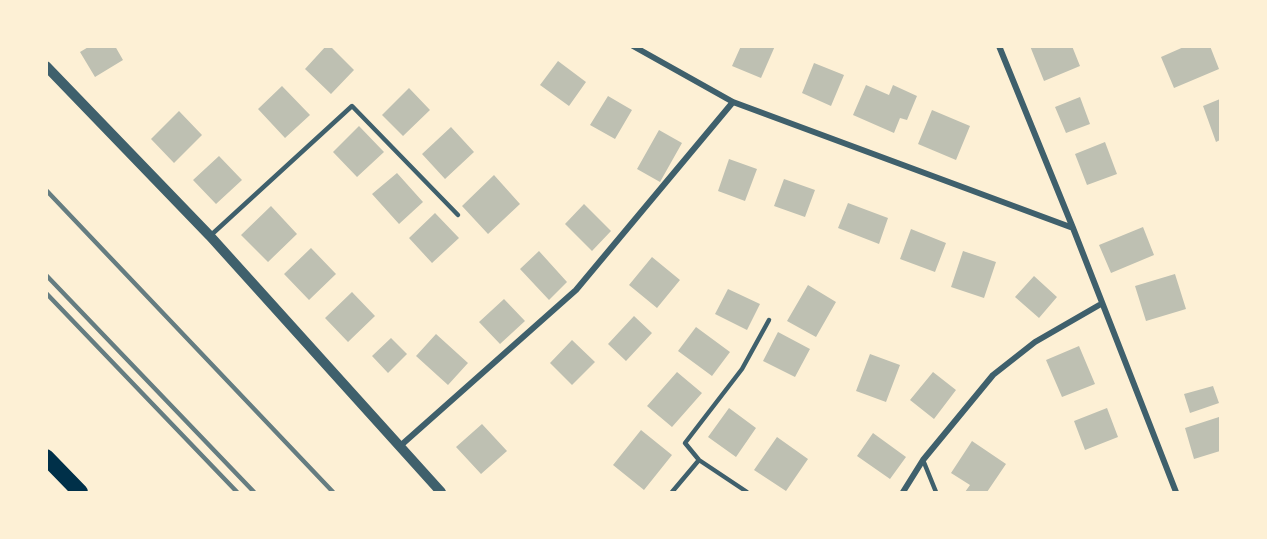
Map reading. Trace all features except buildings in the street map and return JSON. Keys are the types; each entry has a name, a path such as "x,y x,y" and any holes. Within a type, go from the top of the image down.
{"highway":[{"path":"46,458 80,492"}],"street":[{"path":"633,46 733,102 1073,228"},
{"path":"999,46 1176,492"},
{"path":"46,66 210,236 441,492"},
{"path":"399,447 576,290 733,102"},
{"path":"903,492 923,460 993,375 1035,342 1101,304"}],"lane":[{"path":"210,236 352,106 458,215"},
{"path":"747,492 699,460 685,443 742,369 769,320"},
{"path":"672,492 699,460"},
{"path":"923,460 936,492"}],"railway":[{"path":"46,190 333,492"},
{"path":"46,275 254,492"},
{"path":"46,293 237,492"}]}
